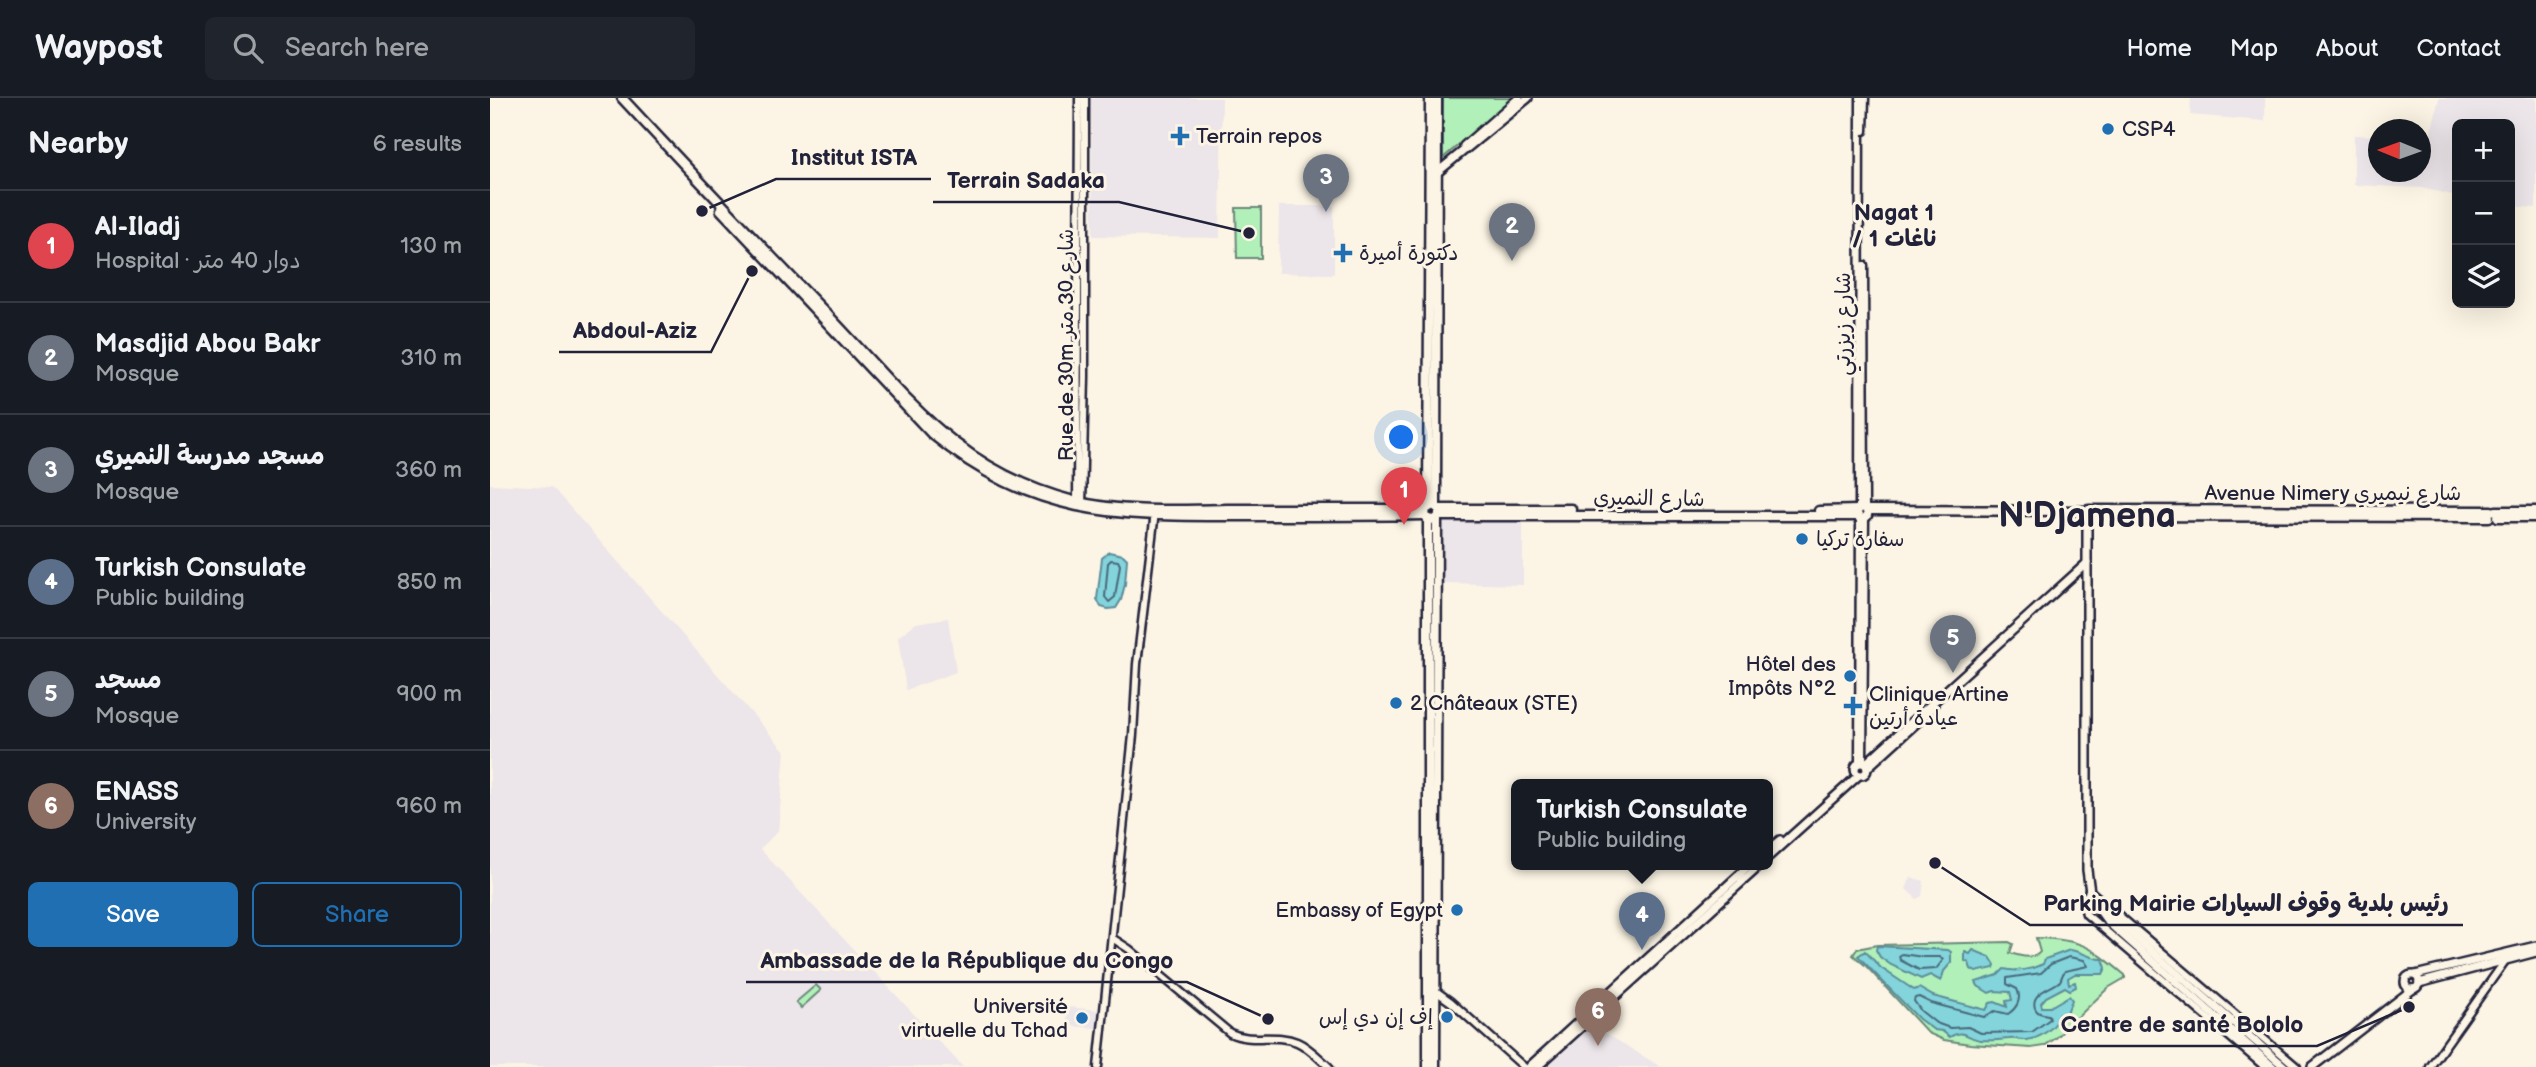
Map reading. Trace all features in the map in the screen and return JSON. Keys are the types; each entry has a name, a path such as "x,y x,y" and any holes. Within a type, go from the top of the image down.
{"main road":[{"path":"616,98 932,434 971,463 1002,481 1035,494 1079,505"},
{"path":"622,98 936,429 974,458 1005,475 1079,505"},
{"path":"1430,98 1433,172 1432,989 1435,1067"},
{"path":"1433,172 1437,98"},
{"path":"1433,172 1519,98"},
{"path":"1433,172 1528,98"},
{"name":"شارع النميري","path":"1079,505 1155,513 1862,513"},
{"name":"Avenue Nimery شارع نيميري","path":"1862,513 2493,514 2536,511"},
{"name":"Avenue Nimery شارع نيميري","path":"2493,514 2536,517"},
{"path":"2088,515 2087,870 2093,902 2108,922 2273,1067"},
{"path":"1773,846 2087,566"},
{"path":"1773,852 1861,767"},
{"path":"1529,1067 1751,870"},
{"path":"2104,914 2112,916 2143,942 2285,1067"},
{"path":"2409,987 2406,978 2415,975 2536,946"},
{"path":"2409,987 2417,987 2420,983 2536,952"},
{"path":"2415,975 2420,983"},
{"path":"2312,1067 2401,997 2409,987"},
{"path":"1428,1067 1432,989"}],"street":[{"name":"Rue de 30m شارع 30 متر","path":"1079,98 1079,505"},
{"name":"Rue de 30m شارع 30 متر","path":"1079,505 1085,98"},
{"name":"شارع زيزرتي","path":"1861,767 1863,98"},
{"path":"1098,1067 1133,735 1137,664 1155,513"},
{"path":"2265,1067 2086,914 2084,906 2089,890 2297,1067"},
{"path":"1112,938 1230,1033 1241,1037 1297,1042 1329,1067"},
{"path":"2430,1067 2505,961"},
{"path":"1432,989 1529,1067"}],"shaded area":[{"path":"1091,98 1222,98 1220,238 1093,236"},
{"path":"2191,98 2265,98 2265,121 2190,115"},
{"path":"2439,98 2536,98 2536,208 2515,206 2515,119 2452,119 2452,195 2421,188 2354,185 2354,135 2368,136 2368,182 2431,182 2431,133"},
{"path":"1279,206 1334,206 1334,274 1278,273"},
{"path":"490,484 552,487 785,751 778,831 760,849 963,1067 490,1067"},
{"path":"1523,521 1523,585 1443,583 1444,522"},
{"path":"948,618 956,672 906,690 898,637 916,623"},
{"path":"1911,877 1924,881 1922,896 1917,899 1906,889"},
{"name":"Université virtuelle du Tchad","path":"1068,1007 1098,1010 1097,1028 1066,1026"},
{"path":"1592,1025 1661,1067 1547,1067"}],"green space":[{"path":"1443,98 1514,98 1443,158"},
{"path":"1236,208 1261,208 1261,258 1237,258"},
{"path":"2036,938 2065,940 2085,946 2113,965 2125,978 2108,988 2056,1038 2044,1046 2031,1048 1970,1044 1944,1040 1928,1033 1853,955 1857,949 1877,945 2009,942 2013,944 2010,953 2030,957 2040,952"},
{"path":"816,985 821,990 801,1008 796,1002"}],"water":[{"path":"1109,552 1123,555 1127,559 1121,600 1116,608 1108,609 1101,607 1097,599 1102,558"},
{"path":"1877,946 1948,950 1951,952 1951,963 1944,971 1941,981 1930,975 1921,979 1880,957"},
{"path":"1973,950 1990,957 1994,968 1976,972 1971,969 1965,961 1965,952 1970,954"},
{"path":"2070,950 2103,959 2106,968 2103,974 2075,974 2068,978 2069,984 2075,982 2076,987 2070,990 2065,987 2046,997 2041,1003 2042,1007 2050,1007 2069,996 2072,1000 2066,1015 2059,1014 2052,1028 2042,1035 2026,1040 1981,1040 1963,1034 1950,1037 1942,1031 1934,1030 1919,1019 1858,956 1865,951 1881,968 1914,990 1919,988 1933,996 1986,1010 1990,1003 1995,1002 2007,1007 2006,1001 2012,1000 2010,992 1989,993 1976,982 1998,975 2004,969 2034,968 2043,964 2045,959"}],"place":[{"name":"CSP4","path":"2108,129"},
{"name":"Terrain repos","path":"1180,136"},
{"name":"Institut ISTA","path":"702,211"},
{"name":"مسجد مدرسة النميري","path":"1326,212"},
{"name":"Terrain Sadaka","path":"1249,233"},
{"name":"دكتورة أميرة","path":"1343,253"},
{"name":"Masdjid Abou Bakr","path":"1512,261"},
{"name":"Abdoul-Aziz","path":"752,271"},
{"name":"Al-Iladj","path":"1404,525"},
{"name":"سفارة تركيا","path":"1802,539"},
{"name":"مسجد","path":"1953,673"},
{"name":"Hôtel des Impôts N°2","path":"1850,676"},
{"name":"2 Châteaux (STE)","path":"1396,703"},
{"name":"Clinique Artine عيادة أرتين","path":"1853,706"},
{"name":"Parking Mairie رئيس بلدية وقوف السيارات","path":"1935,863"},
{"name":"Embassy of Egypt","path":"1457,910"},
{"name":"Turkish Consulate","path":"1642,950"},
{"name":"Centre de santé Bololo","path":"2409,1007"},
{"name":"إف إن دي إس","path":"1447,1017"},
{"name":"Université virtuelle du Tchad","path":"1082,1018"},
{"name":"Ambassade de la République du Congo","path":"1268,1019"},
{"name":"ENASS","path":"1598,1046"}],"district":[{"name":"Nagat 1 / ناغات 1","path":"1894,225"},
{"name":"N'Djamena","path":"2087,515"}]}
